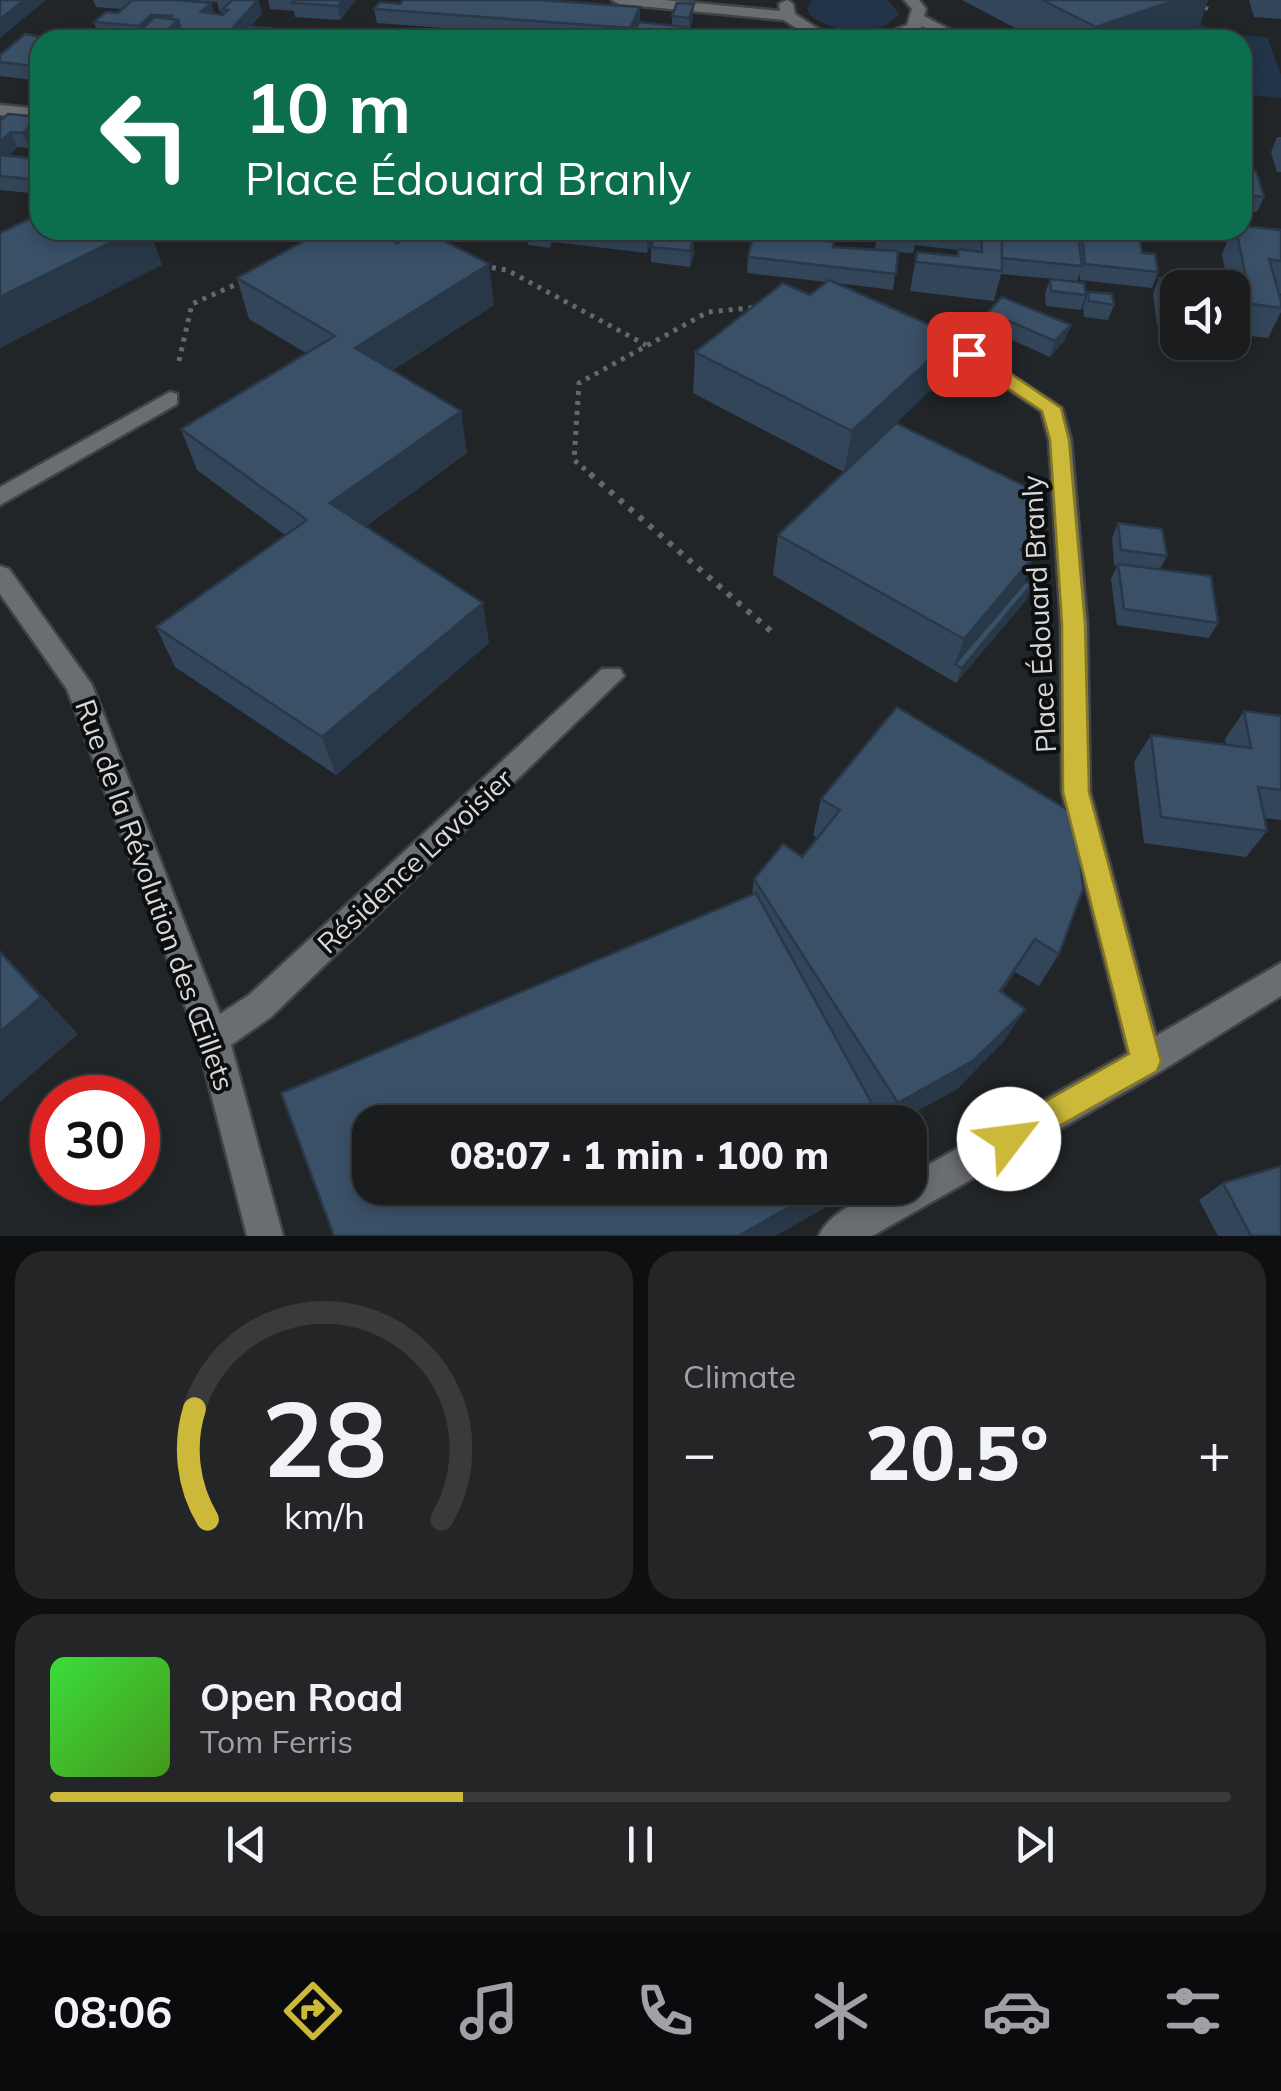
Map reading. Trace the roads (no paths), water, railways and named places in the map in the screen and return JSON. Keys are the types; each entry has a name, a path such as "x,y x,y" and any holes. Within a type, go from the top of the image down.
{"street":[{"path":"619,0 788,8 810,30"},
{"path":"911,0 920,19 942,30"},
{"path":"907,30 920,19"},
{"path":"0,110 30,113"},
{"path":"1252,237 1281,240"},
{"name":"Place Édouard Branly","path":"942,336 1051,408 1060,440 1074,624 1076,792 1146,1061"},
{"path":"0,497 170,399"},
{"name":"Rue de la Révolution des Œillets","path":"0,576 79,685 212,1038 265,1236"},
{"name":"Résidence Lavoisier","path":"212,1038 260,1006 610,676"},
{"path":"837,1236 1146,1061 1281,978"}]}
